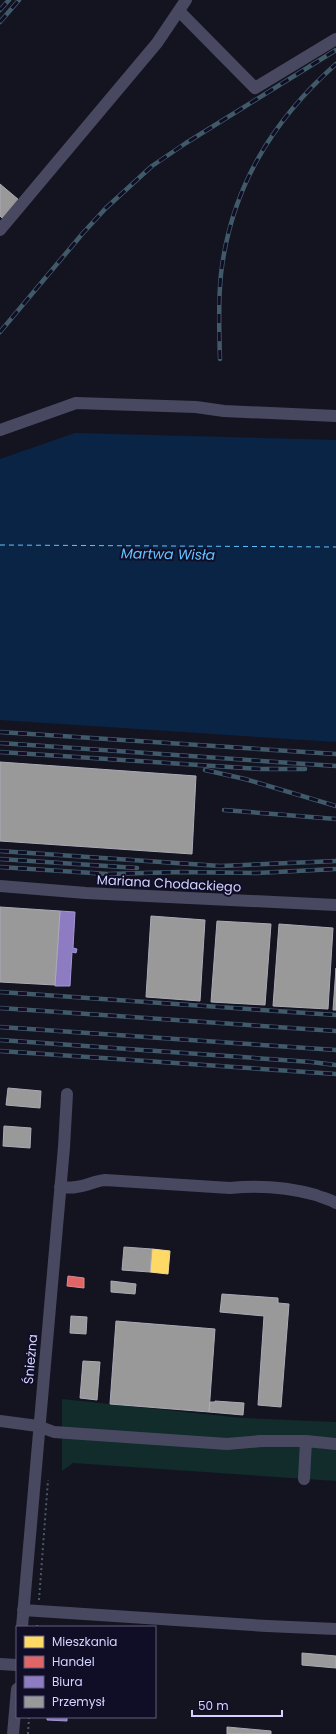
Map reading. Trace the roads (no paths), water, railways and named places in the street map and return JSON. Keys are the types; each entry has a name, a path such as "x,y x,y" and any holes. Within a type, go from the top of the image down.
{"street":[{"path":"0,230 157,43 186,0"},
{"path":"179,11 254,88 336,39"},
{"path":"0,430 76,403 196,407 224,411 336,416"},
{"name":"Mariana Chodackiego","path":"0,886 86,893 336,905"},
{"name":"Śnieżna","path":"22,1626 38,1426 60,1187 66,1094"},
{"path":"60,1187 76,1188 94,1181 105,1180 230,1188 251,1186 282,1187 336,1202"},
{"path":"0,1421 38,1426 54,1432 219,1444 261,1441 306,1441 336,1444"},
{"path":"304,1479 306,1441"},
{"path":"23,1610 336,1629"},
{"path":"0,1664 16,1665"},
{"path":"13,1734 16,1700"}],"water":[{"name":"Martwa Wisła","path":"75,433 336,440 336,742 0,720 0,459"}],"railway":[{"path":"0,10 9,0"},
{"path":"0,22 19,0"},
{"path":"0,332 83,233 106,208 152,166 186,143 336,50"},
{"path":"220,359 219,306 221,274 226,243 234,213 245,185 258,158 292,109 336,64"},
{"path":"0,732 336,754"},
{"path":"0,743 336,766"},
{"path":"0,752 260,769 305,769"},
{"path":"205,770 245,779 336,806"},
{"path":"224,810 336,819"},
{"path":"0,851 220,866 336,861"},
{"path":"0,859 137,868"},
{"path":"0,867 108,874 179,872 257,873 336,869"},
{"path":"0,992 336,1015"},
{"path":"0,1008 336,1031"},
{"path":"0,1027 336,1050"},
{"path":"0,1040 336,1065"},
{"path":"0,1051 336,1074"}]}
